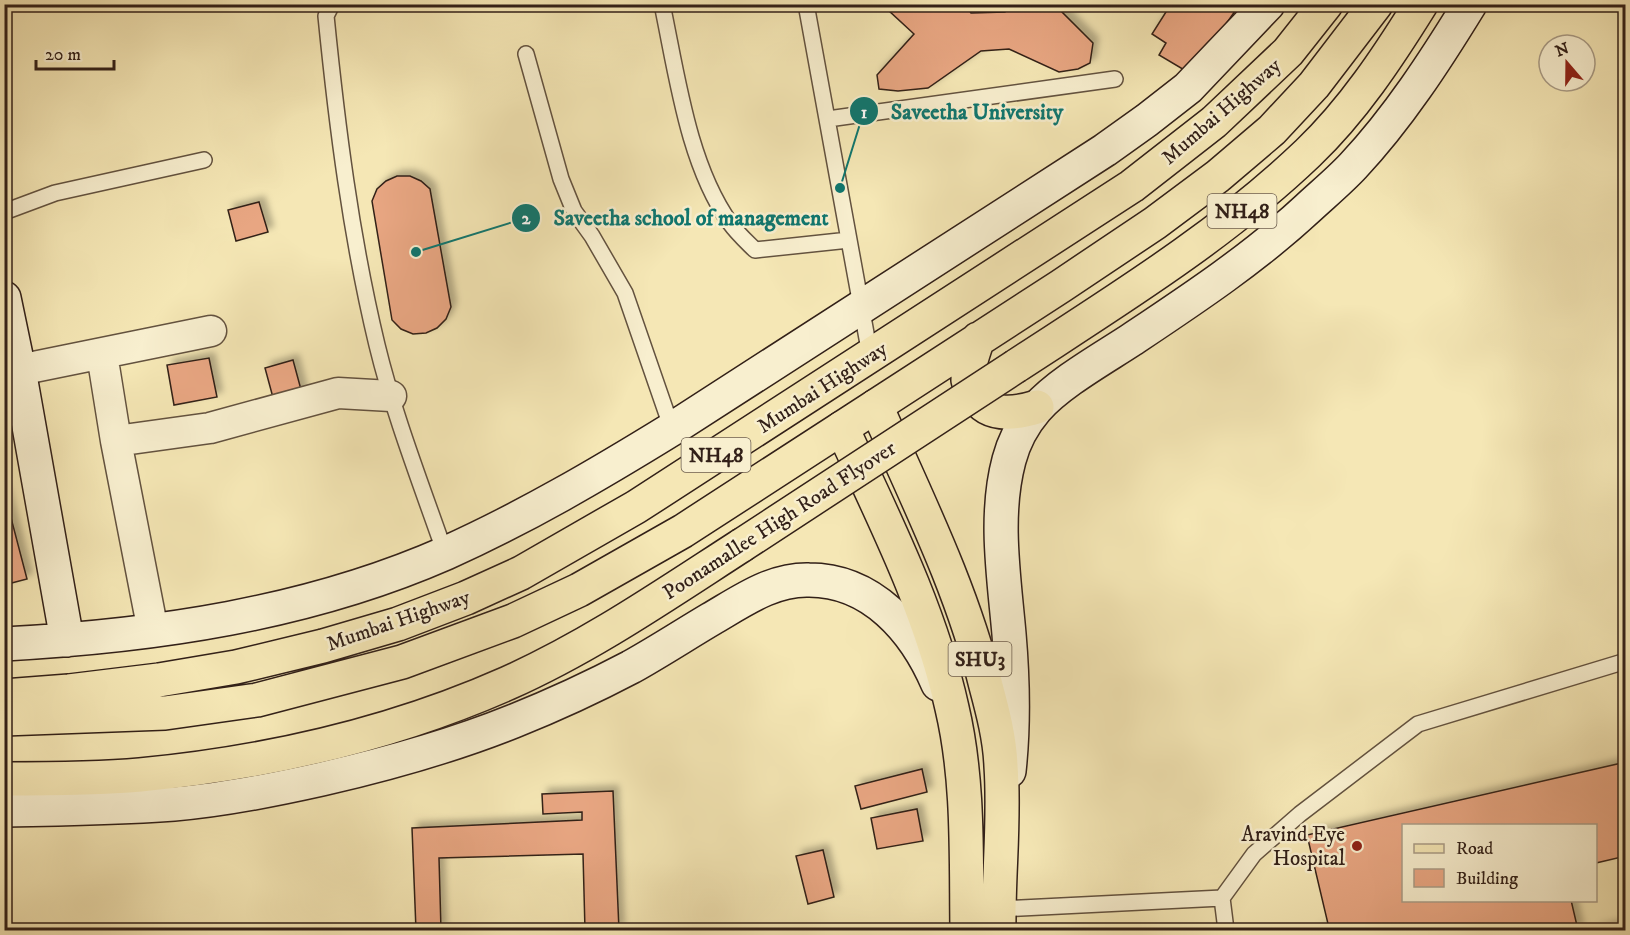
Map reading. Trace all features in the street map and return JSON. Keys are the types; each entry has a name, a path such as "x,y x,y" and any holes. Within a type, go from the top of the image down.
{"main road":[{"name":"Mumbai Highway","path":"4,696 159,680 236,667 334,643 398,624 466,598 521,573 636,507 1132,186 1214,122 1288,52 1326,4"},
{"path":"4,719 141,714 215,707 257,700 361,674 441,649 513,621 597,580 683,531 1155,223 1218,176 1272,130 1314,85 1376,4"},
{"name":"Poonamallee High Road Flyover","path":"4,779 104,778 182,770 253,759 381,729 508,683 572,651 742,545 1201,243 1255,200 1309,152 1353,103 1396,44 1421,4"},
{"path":"978,339 970,363 968,383 978,400 994,411 1017,413 1037,407"},
{"name":"SHU3","path":"876,406 975,639 993,712 1001,765 999,920"},
{"name":"SHU3","path":"842,428 901,556 926,617 950,700 964,808 967,930"}],"street":[{"path":"4,644 153,631 235,617 310,600 386,576 445,553 508,522 615,464 672,429 1105,150 1188,88 1268,4"},
{"path":"1002,823 1012,741 1013,691 1001,525 1009,459 1020,430 1037,407 1067,382 1253,255 1306,211 1353,166 1392,120 1440,54 1470,4"},
{"path":"4,298 67,640"},
{"path":"19,370 211,332"},
{"path":"102,354 116,441 153,631"},
{"path":"116,441 210,428 338,393 391,396"},
{"path":"4,810 105,808 241,796 369,768 443,747 513,722 571,697 631,667 746,598 772,585 790,580 812,579 837,584 867,595 886,608 904,626 920,649 933,674 956,733"}],"lane":[{"path":"332,4 326,16 354,239 377,345 391,396 445,553"},
{"path":"662,4 692,139 710,189 730,224 755,250 849,240"},
{"path":"806,4 870,356"},
{"path":"526,54 561,179 574,211 592,236 625,293 672,429"},
{"path":"828,119 1115,79"},
{"path":"4,212 55,193 204,160"},
{"path":"1226,930 1222,898 1254,854 1300,814 1418,724 1626,661"},
{"path":"999,920 1222,898"}],"building":[{"path":"886,4 965,4 971,13 1005,12 1011,4 1061,4 1057,7 1093,43 1090,63 1078,69 1059,72 1009,49 981,51 928,88 898,91 879,89 877,75 914,34 887,9"},
{"path":"1171,4 1240,4 1191,74 1159,55 1166,43 1152,34"},
{"path":"397,176 410,176 421,181 430,189 451,307 446,319 437,328 426,333 413,334 401,329 392,320 372,201 377,189 386,181"},
{"path":"259,202 268,232 236,241 228,210"},
{"path":"209,358 217,397 174,405 167,365"},
{"path":"293,360 303,397 275,405 265,368"},
{"path":"4,491 27,579 4,585"},
{"name":"Aravind Eye Hospital","path":"1626,762 1626,856 1597,863 1597,824 1402,824 1402,902 1571,902 1578,930 1315,930 1329,928 1307,835"},
{"path":"922,769 927,792 861,809 855,786"},
{"path":"613,791 619,930 585,930 583,854 439,858 441,930 416,930 412,828 582,820 582,812 543,814 542,794"},
{"path":"917,809 923,841 877,849 871,818"},
{"path":"823,850 834,897 808,904 796,856"},
{"path":"1626,923 1626,930 1594,930"}],"place":[{"name":"Saveetha University","path":"840,188"},
{"name":"Saveetha school of management","path":"416,252"},
{"name":"Aravind Eye Hospital","path":"1357,846"}]}
